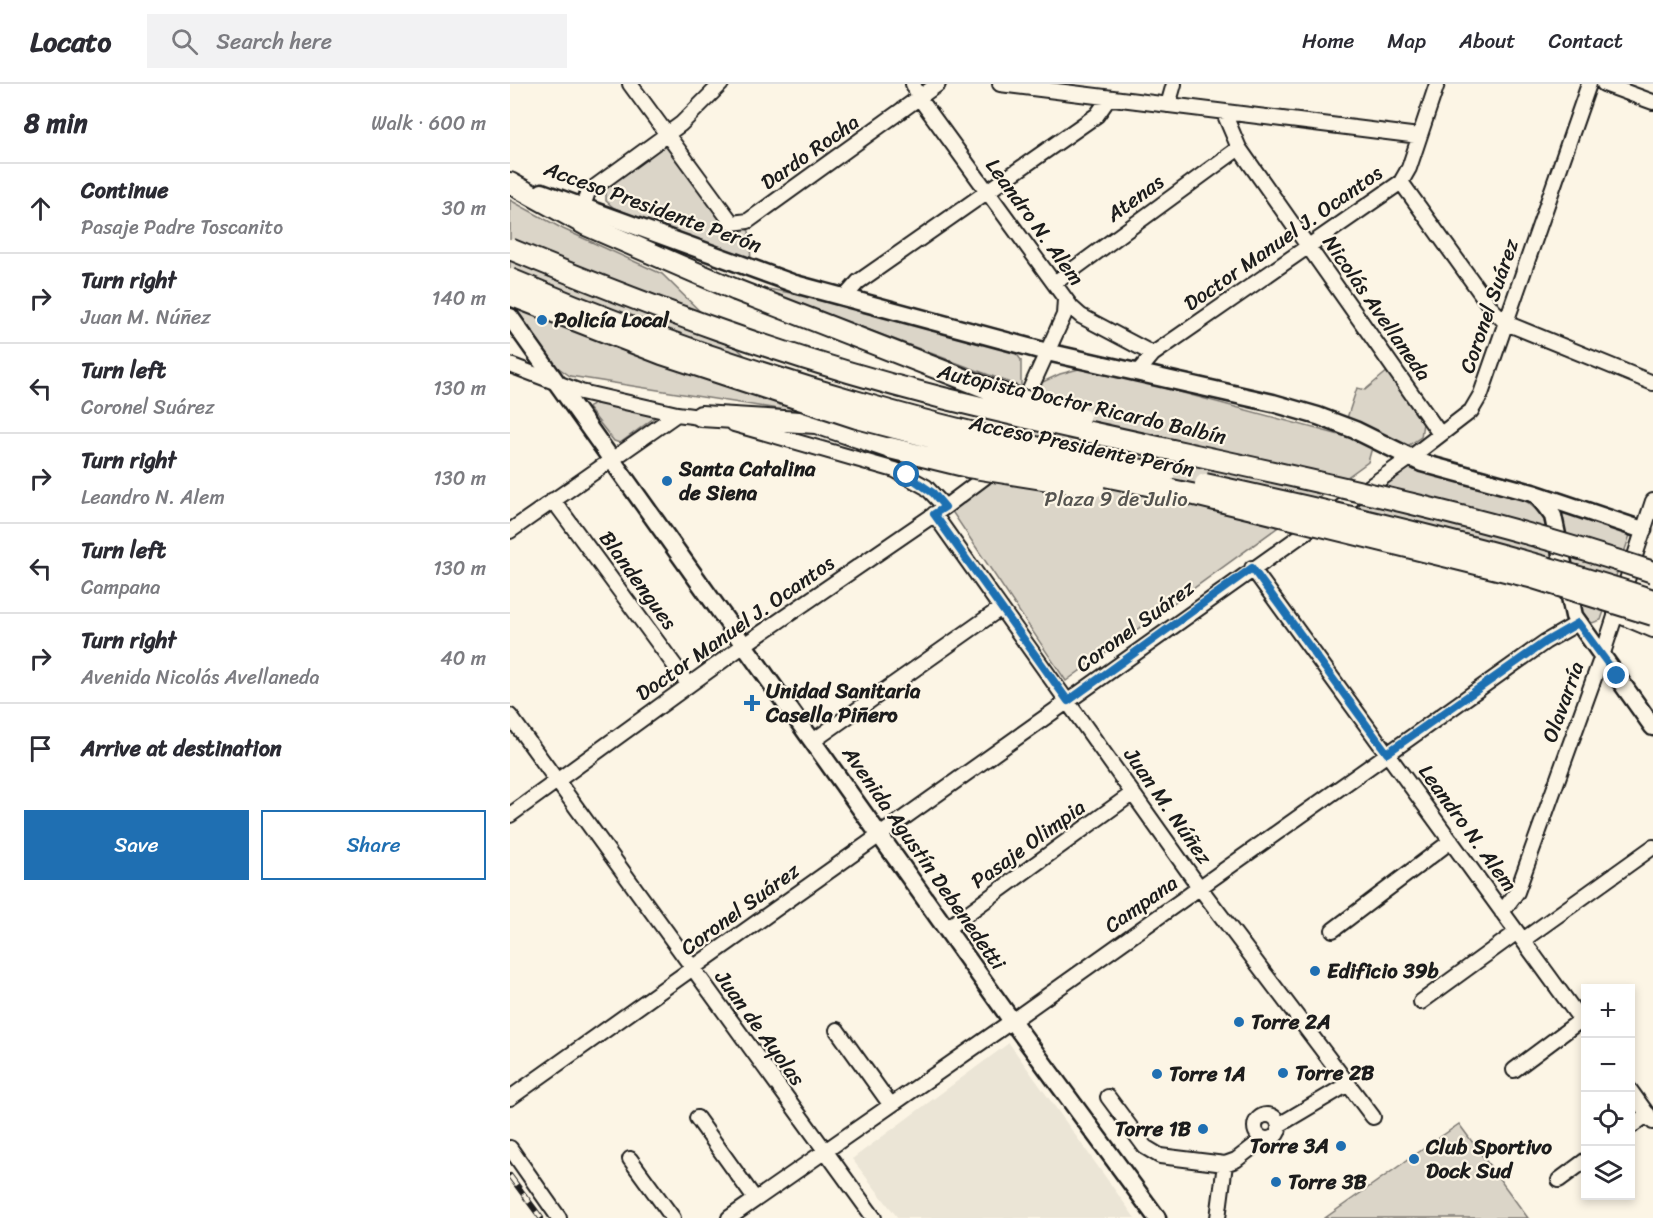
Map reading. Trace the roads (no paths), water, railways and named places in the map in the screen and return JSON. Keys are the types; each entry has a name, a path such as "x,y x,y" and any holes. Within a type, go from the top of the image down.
{"highway":[{"path":"510,181 586,225 736,290 1000,393 1194,454"},
{"name":"Autopista Doctor Ricardo Balbín","path":"510,249 665,310 843,369 936,396 1442,511 1653,572"},
{"path":"510,279 690,348 774,377 867,405 1030,445 1332,512 1519,558 1653,600"},
{"name":"Acceso Presidente Perón","path":"510,295 662,354 857,418 980,450 1239,506 1530,577 1653,615"},
{"path":"701,416 816,423 890,448 968,467 1048,481 1239,506"}],"main road":[{"name":"Acceso Presidente Perón","path":"510,181 776,278 844,298 1047,352 1318,416 1355,430 1410,458 1536,494 1648,535"},
{"name":"Avenida Agustín Debenedetti","path":"510,317 1012,1021 1157,1218"},
{"path":"1536,494 1553,516 1572,607 1578,623 1653,727"}],"street":[{"path":"630,84 667,134"},
{"path":"582,209 588,192 667,134 721,84"},
{"name":"Leandro N. Alem","path":"913,84 920,99 986,191 1056,282 1065,299 1081,316 1153,354"},
{"name":"Dardo Rocha","path":"667,134 732,223 748,221 938,84"},
{"path":"1000,84 1419,136"},
{"path":"1168,105 1174,84"},
{"name":"Doctor Manuel J. Ocantos","path":"1138,372 1153,354 1401,182 1409,168 1437,84"},
{"name":"Coronel Suárez","path":"510,1098 1252,568 1410,458 1477,403 1589,84"},
{"path":"1604,84 1653,102"},
{"path":"844,298 858,282 1097,115 1109,98"},
{"name":"Nicolás Avellaneda","path":"1224,113 1239,148 1440,434"},
{"name":"Atenas","path":"1056,282 1239,148"},
{"path":"1401,182 1492,309 1506,323 1653,383"},
{"path":"1028,394 1064,315 1065,299"},
{"name":"Juan M. Núñez","path":"510,365 560,386 677,414 701,416 895,470 926,487 1001,608 1200,888 1373,1117"},
{"path":"510,531 677,414"},
{"name":"Doctor Manuel J. Ocantos","path":"510,815 744,645 939,511 984,477"},
{"name":"Blandengues","path":"553,500 689,685"},
{"name":"Olavarría","path":"1502,912 1517,892 1615,614 1648,535 1653,501"},
{"name":"Leandro N. Alem","path":"1252,568 1581,1020"},
{"path":"813,741 1001,608"},
{"path":"1615,614 1653,630"},
{"name":"Campana","path":"729,1218 1012,1021 1545,642 1578,623"},
{"name":"Juan de Ayolas","path":"510,716 873,1218"},
{"name":"Pasaje Olimpia","path":"946,929 1133,793"},
{"path":"1332,930 1451,841"},
{"path":"1420,1002 1653,847"},
{"path":"1514,1070 1581,1024"},
{"path":"837,1030 890,1104"},
{"path":"1108,1097 1151,1153 1225,1164 1236,1160 1263,1139 1276,1135 1279,1125 1348,1084"},
{"path":"1631,1092 1650,1118 1635,1125"},
{"path":"1263,1139 1254,1128 1259,1117 1272,1115 1279,1125"},
{"path":"697,1118 754,1199"},
{"path":"510,1148 559,1218"},
{"path":"630,1160 673,1218"},
{"path":"1218,1218 1225,1164"},
{"path":"1559,1180 1581,1164"}],"railway":[{"path":"510,1176 541,1218"}],"place":[{"name":"Policía Local","path":"542,320"},
{"name":"Santa Catalina de Siena","path":"667,481"},
{"name":"Unidad Sanitaria Casella Piñero","path":"752,703"},
{"name":"Edificio 39b","path":"1315,971"},
{"name":"Torre 2A","path":"1239,1022"},
{"name":"Torre 2B","path":"1283,1073"},
{"name":"Torre 1A","path":"1157,1074"},
{"name":"Torre 1B","path":"1203,1129"},
{"name":"Torre 3A","path":"1341,1146"},
{"name":"Club Sportivo Dock Sud","path":"1414,1159"},
{"name":"Torre 3B","path":"1276,1182"}],"park label":[{"name":"Plaza 9 de Julio","path":"1116,499"}]}
